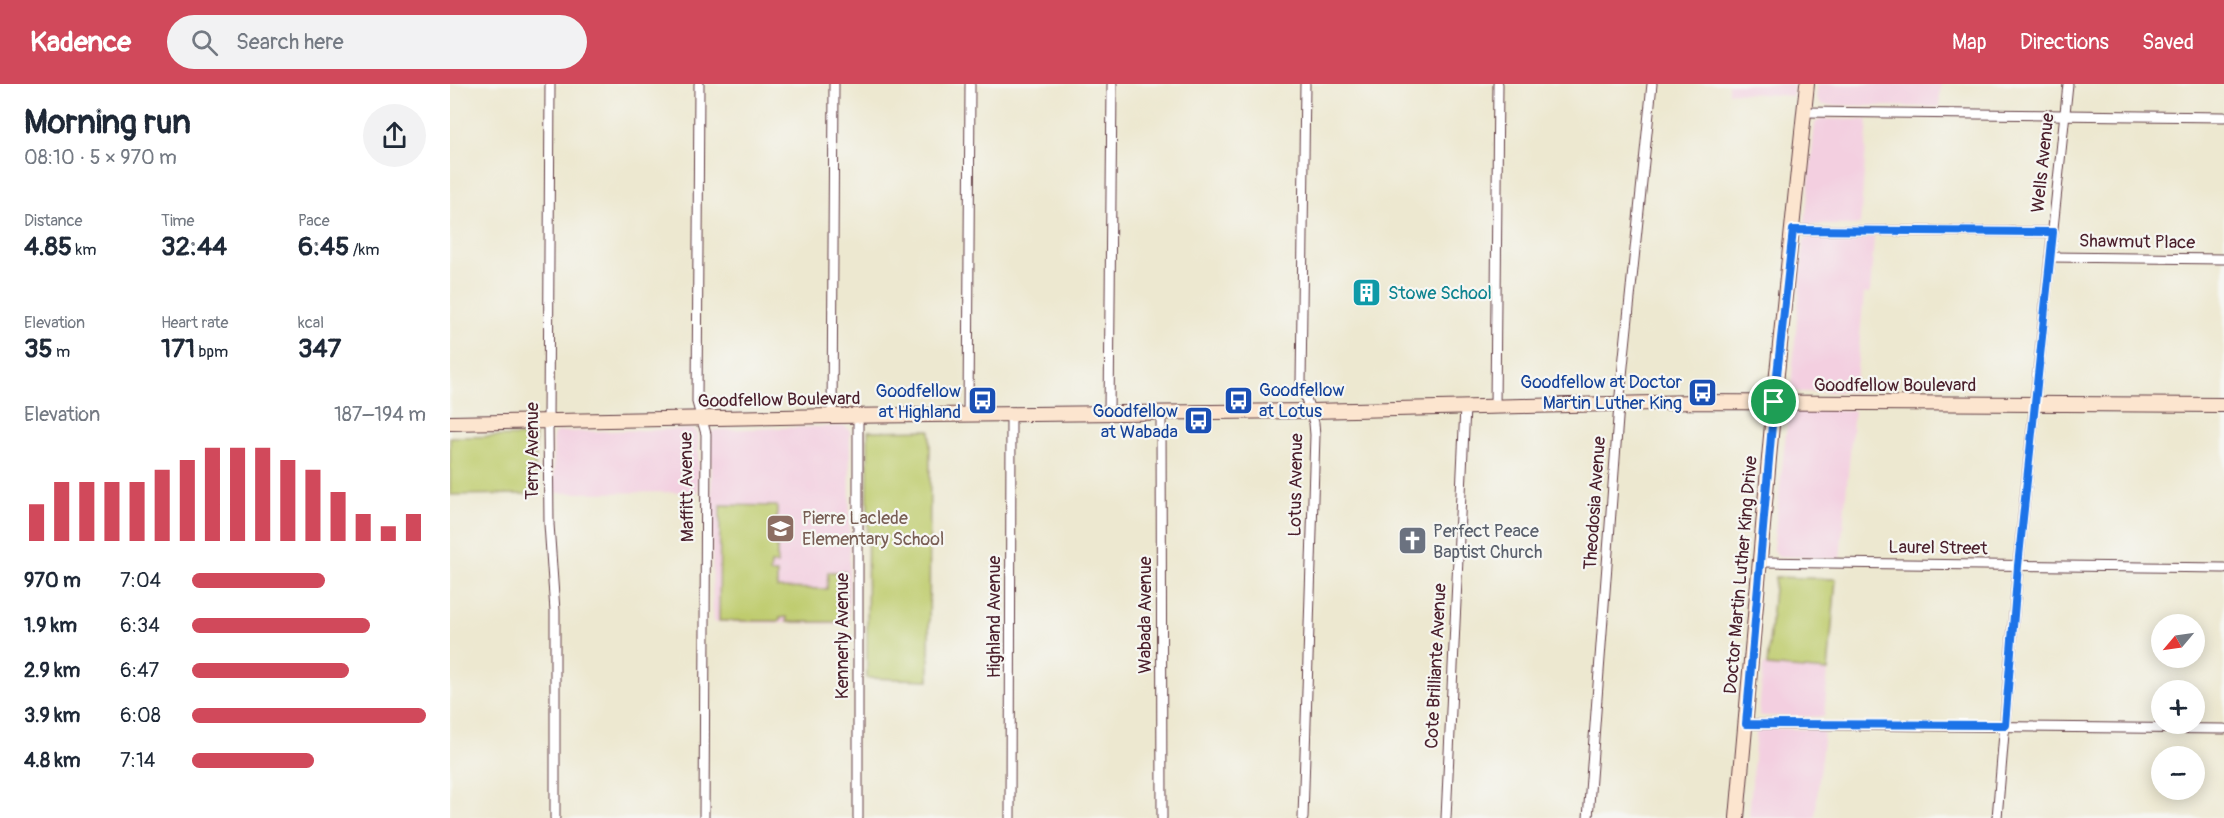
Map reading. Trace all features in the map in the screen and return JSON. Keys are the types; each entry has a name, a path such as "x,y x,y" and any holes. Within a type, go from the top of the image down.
{"main road":[{"name":"Doctor Martin Luther King Drive","path":"1737,818 1774,402 1807,84"},
{"name":"Goodfellow Boulevard","path":"450,423 1774,402 2224,405"}],"street":[{"name":"Terry Avenue","path":"550,84 548,423 549,524 555,611 555,818"},
{"name":"Maffitt Avenue","path":"699,84 697,402 706,434 704,818"},
{"path":"832,417 834,84"},
{"path":"968,416 970,84"},
{"path":"1109,413 1112,84"},
{"name":"Lotus Avenue","path":"1303,818 1315,435 1311,411 1301,382 1305,84"},
{"path":"1495,406 1498,84"},
{"name":"Theodosia Avenue","path":"1588,818 1619,405 1652,84"},
{"name":"Wells Avenue","path":"1996,818 2018,566 2068,84"},
{"path":"1804,112 2224,117"},
{"name":"Shawmut Place","path":"1793,230 2053,232"},
{"name":"Shawmut Place","path":"2050,257 2224,259"},
{"name":"Cote Brilliante Avenue","path":"1446,818 1465,407"},
{"name":"Wabada Avenue","path":"1161,413 1162,818"},
{"name":"Highland Avenue","path":"1011,415 1011,818"},
{"name":"Kennerly Avenue","path":"858,417 858,818"},
{"name":"Laurel Street","path":"1760,562 2224,568"},
{"path":"1746,724 2224,729"}],"shaded area":[{"path":"1728,84 1794,84 1793,96 1728,92"},
{"path":"1818,84 1941,84 1939,107 1821,105 1816,98"},
{"path":"1825,119 1868,120 1860,225 1809,225 1805,223 1815,123"},
{"path":"1814,236 1874,237 1870,293 1864,293 1855,392 1798,392 1791,386 1804,240"},
{"path":"1854,410 1840,559 1778,556 1773,548 1788,415 1791,411"},
{"name":"Pierre Laclede Elementary School","path":"845,426 850,431 849,624 713,622 711,435 713,430"},
{"path":"694,429 698,435 698,492 554,493 553,435 557,432"},
{"path":"1763,665 1828,671 1824,717 1762,716 1759,714"},
{"path":"1759,729 1824,730 1815,818 1749,818 1756,734"}],"green space":[{"path":"930,430 929,680 867,678 868,431"},
{"path":"535,436 535,494 450,495 450,437"},
{"path":"720,505 777,506 777,564 771,564 770,573 777,573 777,588 827,589 828,572 845,572 844,622 787,622 787,617 780,618 780,621 719,621"},
{"path":"1775,577 1836,579 1828,671 1767,666"}],"place":[{"name":"Stowe School","path":"1367,293"},
{"name":"Goodfellow at Doctor Martin Luther King","path":"1703,392"},
{"name":"Goodfellow at Lotus","path":"1238,400"},
{"name":"Goodfellow at Highland","path":"982,401"},
{"name":"Goodfellow at Wabada","path":"1199,421"},
{"name":"Pierre Laclede Elementary School","path":"781,528"},
{"name":"Perfect Peace Baptist Church","path":"1412,541"}],"route":[{"path":"1793,230 2053,232 2018,566 2005,725 1746,724 1774,402 1793,230"}]}
